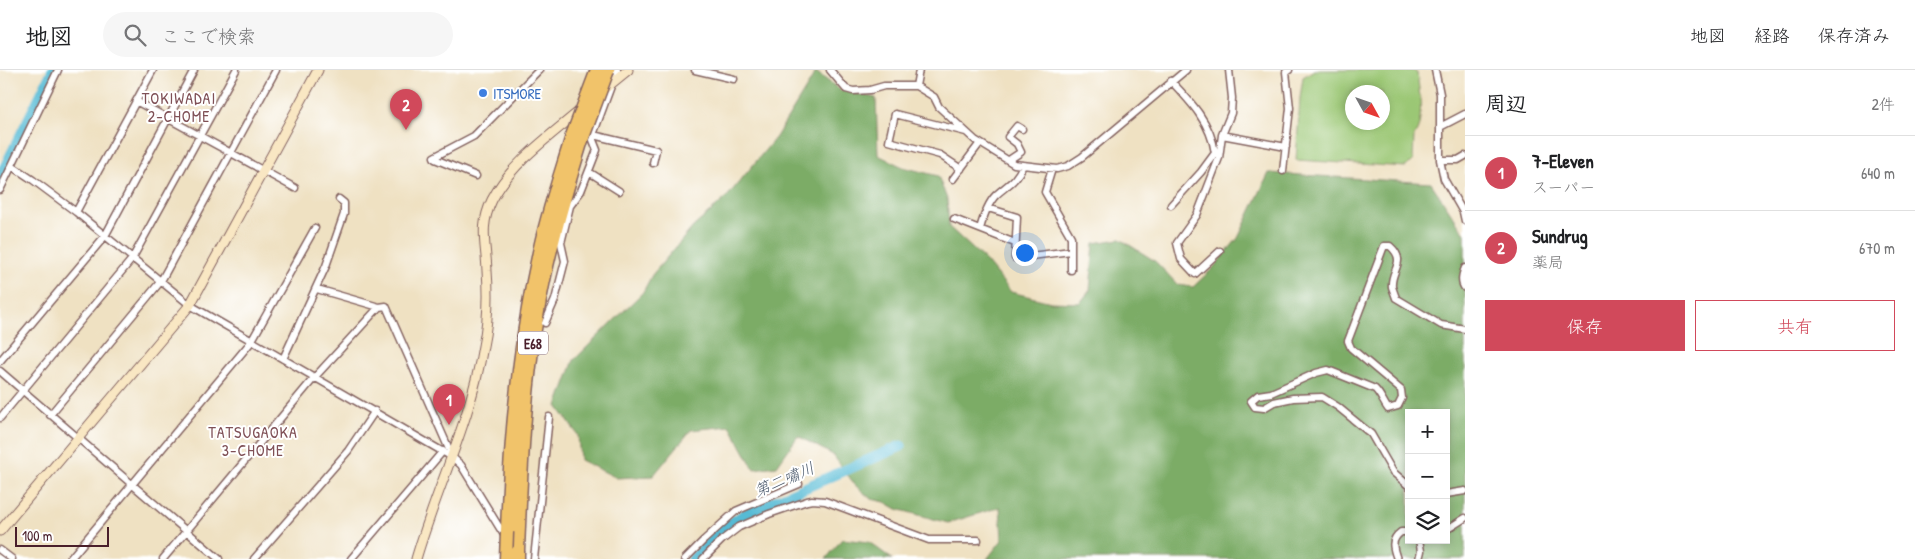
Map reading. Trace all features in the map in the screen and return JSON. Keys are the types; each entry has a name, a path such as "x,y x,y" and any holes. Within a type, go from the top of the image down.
{"highway":[{"name":"E68","path":"518,556 520,482 526,402 537,316 558,222 582,137 597,70"},
{"name":"E68","path":"506,559 509,468 521,344 540,246 582,137 610,76"}],"street":[{"path":"0,190 58,70"},
{"path":"76,212 153,70"},
{"path":"0,361 104,236 194,70"},
{"path":"0,418 132,259 236,70"},
{"path":"50,416 161,282 276,70"},
{"path":"0,531 190,305 318,70"},
{"path":"476,176 434,159 434,156 474,136 539,70"},
{"path":"416,559 424,531 468,411 484,346 488,295 483,240 486,216 492,201 506,178 516,167 617,70"},
{"path":"610,76 628,70"},
{"path":"695,70 734,79"},
{"path":"830,70 846,89 853,91 870,90 884,86 916,86 934,97 940,107 967,132 1009,160 1023,165 1052,169 1068,166 1082,157 1172,81 1177,73 1186,70"},
{"path":"916,86 920,70"},
{"path":"1220,251 1195,274 1181,259 1177,243 1197,215 1218,158 1222,135 1231,114 1232,98 1229,70"},
{"path":"1284,170 1290,108 1286,72 1289,70"},
{"path":"1435,70 1440,94 1440,160 1444,179 1463,212 1465,220"},
{"path":"1171,205 1201,172 1215,153 1209,130 1196,107 1172,81"},
{"path":"136,101 295,188"},
{"path":"961,169 940,155 889,141 895,114 967,132"},
{"path":"1440,127 1465,114"},
{"path":"1009,160 1021,152 1017,144 1008,137 1017,126 1022,129"},
{"path":"1222,135 1286,147"},
{"path":"582,137 656,150 653,163"},
{"path":"545,324 555,300 565,261 561,243 570,206 581,191 597,150 582,137"},
{"path":"953,179 980,142"},
{"path":"1440,160 1458,160 1465,156"},
{"path":"980,229 995,196 1018,176 1023,165"},
{"path":"12,166 76,212 190,305 452,457 461,465 518,556"},
{"path":"1052,169 1046,192 1071,237 1071,270"},
{"path":"589,172 619,190"},
{"path":"283,359 317,289 344,214 344,203 339,199"},
{"path":"988,208 1017,217 1015,258 1071,251"},
{"path":"954,219 1015,243"},
{"path":"70,559 252,342 314,228"},
{"path":"1405,482 1393,472 1371,434 1338,407 1322,397 1293,398 1274,402 1264,408 1255,406 1251,401 1258,395 1271,393 1316,373 1328,370 1375,389 1381,394 1383,402 1388,408 1398,406 1402,398 1400,390 1351,348 1348,341 1384,246 1390,246 1395,251 1399,263 1392,285 1396,298 1441,325 1465,330"},
{"path":"1465,268 1462,276 1465,288"},
{"path":"317,289 379,307 386,306 452,457"},
{"path":"163,559 314,378 379,307"},
{"path":"0,371 50,416 219,559"},
{"path":"254,559 348,451 375,411"},
{"path":"534,559 549,418"},
{"path":"351,559 443,451"},
{"path":"685,559 736,511 799,484"},
{"path":"1450,493 1465,491"},
{"path":"703,559 722,540 739,527 769,514 812,500 825,501 929,540 978,540"},
{"path":"1450,527 1465,518"},
{"path":"1397,559 1394,551 1394,538 1401,532 1405,532"},
{"path":"1419,559 1420,544"},
{"path":"0,550 12,559"}],"green space":[{"path":"1314,70 1412,70 1417,73 1420,97 1420,115 1414,136 1413,160 1406,167 1296,160 1303,77"},
{"path":"816,72 840,90 876,98 878,155 903,167 938,176 947,199 949,227 986,261 1011,292 1051,302 1080,303 1090,290 1094,243 1120,239 1155,261 1178,285 1193,287 1213,268 1238,238 1269,173 1431,183 1465,234 1465,559 987,559 1002,540 1000,507 948,523 897,509 885,502 871,499 855,485 833,455 798,436 777,466 754,469 730,426 691,430 653,476 617,478 580,460 578,435 557,406 574,360 643,292 652,275 693,227 726,198 776,137"},
{"path":"842,539 869,542 892,559 826,559"}],"waterway":[{"path":"0,177 53,70"},
{"name":"第二嘯川","path":"693,559 723,528 747,513 901,446"}],"place":[{"name":"ITSMORE","path":"483,93"},
{"name":"Sundrug","path":"406,130"},
{"name":"7-Eleven","path":"449,425"}],"district":[{"name":"TOKIWADAI 2-CHOME","path":"179,107"},
{"name":"TATSUGAOKA 3-CHOME","path":"253,441"}]}
